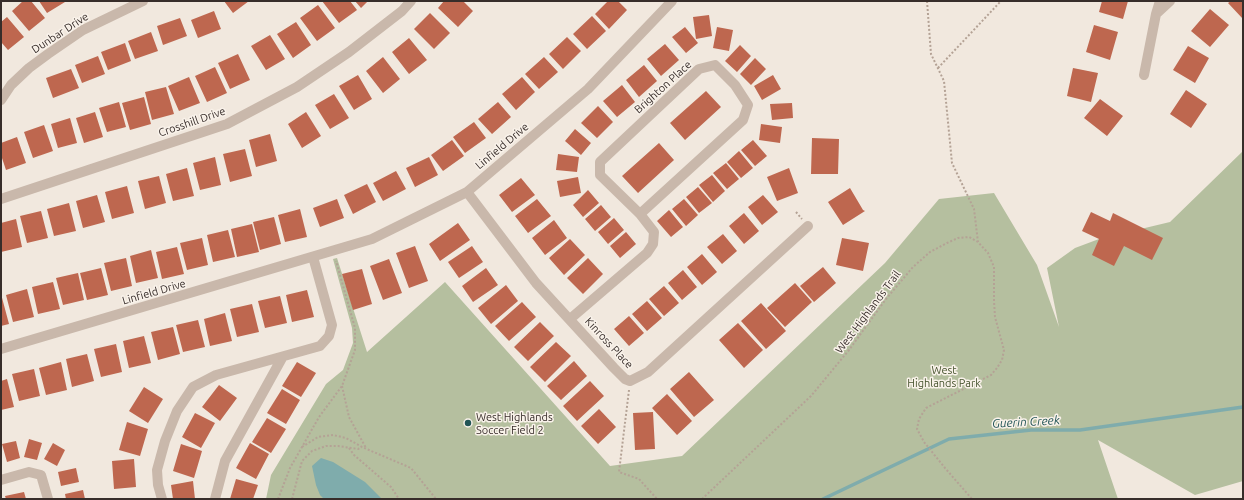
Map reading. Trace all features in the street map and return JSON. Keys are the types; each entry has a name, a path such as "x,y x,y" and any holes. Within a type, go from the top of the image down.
{"street":[{"name":"Dunbar Drive","path":"1,100 11,85 29,68 48,54 84,30 143,1"},
{"name":"Crosshill Drive","path":"1,199 227,124 297,87 349,52 402,11 411,1"},
{"name":"Linfield Drive","path":"1,349 372,239 467,192 588,89 672,1"},
{"path":"1144,74 1160,1"},
{"path":"1156,14 1170,1"},
{"name":"Brighton Place","path":"570,319 647,253 653,244 654,232 640,214 600,175 600,162 699,69 715,65 735,85 748,105 743,120 640,214"},
{"name":"Kinross Place","path":"467,192 536,283 614,368 625,379 630,381 648,372 808,226"},
{"path":"162,499 158,484 157,470 165,441 177,411 194,387 216,375 282,358 320,346 329,336 332,325 313,257"},
{"path":"215,499 225,461 282,358"},
{"path":"1,480 29,472 41,475 48,499"}],"path":[{"path":"927,1 931,54 944,81 952,163 974,209 978,242 988,253 994,267 995,317 1004,350 1002,360 991,375 926,408 919,419 917,429 924,442 944,468 972,499"},
{"path":"938,68 1001,1"},
{"name":"West Highlands Trail","path":"702,499 811,396 850,350 886,299 913,267 930,252 958,238 969,237 978,242"},
{"path":"278,499 290,468 319,417 342,386 355,350 355,328 333,251"},
{"path":"630,381 619,472 639,479 657,499"},
{"path":"342,386 349,417 366,448"},
{"path":"302,447 318,437 333,435 346,438 362,448"},
{"path":"292,499 302,461 312,451 326,446 338,446 358,449 366,448 411,468 436,499"},
{"path":"349,448 354,455 392,487 399,499"}],"green space":[{"name":"West Highlands Park","path":"1243,151 1243,481 1195,495 1098,440 1118,499 266,499 271,475 326,384 343,370 353,343 352,328 333,259 337,258 367,352 445,282 610,466 682,456 885,263 939,199 994,193 1037,265 1059,327 1047,268 1075,248 1099,239 1170,222"}],"water":[{"path":"321,458 333,462 365,482 382,499 324,499 320,495 316,485 312,466"}],"building":[{"path":"23,1 31,1 45,18 29,31 12,11"},
{"path":"39,1 64,1 65,2 47,13"},
{"path":"224,1 249,1 233,13"},
{"path":"322,1 350,1 357,10 339,23"},
{"path":"355,1 368,1 361,8"},
{"path":"444,1 463,1 473,11 458,27 438,8"},
{"path":"608,1 618,1 627,10 609,29 595,14"},
{"path":"1102,1 1128,1 1123,19 1099,12"},
{"path":"1231,1 1243,1 1243,19 1228,3"},
{"path":"318,5 335,28 317,41 300,18"},
{"path":"1210,9 1229,25 1210,47 1191,31"},
{"path":"214,11 221,29 198,38 191,20"},
{"path":"430,13 450,33 434,49 414,29"},
{"path":"709,15 712,36 696,39 693,17"},
{"path":"592,16 606,31 587,49 573,34"},
{"path":"7,17 24,37 8,50 1,42 1,22"},
{"path":"180,18 187,36 163,45 157,26"},
{"path":"296,22 311,45 293,58 277,34"},
{"path":"1094,25 1118,32 1110,60 1086,52"},
{"path":"685,27 698,43 686,53 672,37"},
{"path":"717,27 733,30 729,51 713,48"},
{"path":"151,32 158,51 135,59 128,41"},
{"path":"270,35 285,59 266,70 251,46"},
{"path":"567,37 581,51 563,69 549,54"},
{"path":"409,38 427,60 409,74 392,52"},
{"path":"125,43 131,61 108,70 101,52"},
{"path":"665,44 679,60 661,76 647,59"},
{"path":"740,45 751,56 737,72 725,61"},
{"path":"1188,46 1209,58 1195,83 1173,70"},
{"path":"238,54 250,80 230,89 218,63"},
{"path":"98,56 105,74 82,83 75,65"},
{"path":"383,57 400,79 383,93 366,71"},
{"path":"544,57 558,72 539,89 525,74"},
{"path":"755,58 766,69 751,85 740,74"},
{"path":"644,65 657,81 639,97 626,80"},
{"path":"215,67 227,93 207,102 195,76"},
{"path":"1073,68 1098,73 1091,102 1067,96"},
{"path":"71,69 79,88 53,98 46,78"},
{"path":"358,75 372,99 354,110 339,86"},
{"path":"773,75 781,89 762,100 754,86"},
{"path":"189,77 200,103 179,111 168,86"},
{"path":"522,77 535,92 516,110 502,94"},
{"path":"622,85 635,102 617,117 603,101"},
{"path":"166,87 174,114 152,120 145,92"},
{"path":"1186,90 1207,104 1191,128 1170,114"},
{"path":"706,91 721,107 685,140 670,123"},
{"path":"334,94 349,118 330,129 315,105"},
{"path":"144,97 151,124 130,130 122,103"},
{"path":"1100,99 1123,116 1107,136 1084,118"},
{"path":"119,102 126,127 107,132 99,108"},
{"path":"498,102 511,117 492,134 478,119"},
{"path":"792,103 793,118 772,120 770,104"},
{"path":"598,106 613,122 597,138 581,123"},
{"path":"95,112 103,137 84,143 76,118"},
{"path":"306,112 321,136 302,148 288,124"},
{"path":"70,118 77,143 58,148 51,124"},
{"path":"474,122 486,138 465,153 453,137"},
{"path":"761,124 782,127 780,143 759,140"},
{"path":"44,125 53,151 33,158 24,132"},
{"path":"575,129 591,143 581,155 565,141"},
{"path":"270,134 277,161 256,167 249,140"},
{"path":"17,137 26,163 6,170 1,155 1,143"},
{"path":"812,138 839,139 838,174 811,174"},
{"path":"452,140 464,156 443,171 431,155"},
{"path":"753,140 767,156 755,166 741,150"},
{"path":"659,143 674,160 638,193 622,176"},
{"path":"245,149 252,176 230,182 223,154"},
{"path":"739,151 753,168 741,178 727,162"},
{"path":"558,154 579,157 577,172 556,170"},
{"path":"215,157 221,185 200,190 193,163"},
{"path":"429,157 438,175 415,187 406,168"},
{"path":"726,163 739,179 727,189 713,173"},
{"path":"187,168 194,196 173,201 166,174"},
{"path":"789,168 798,193 777,201 767,177"},
{"path":"396,171 406,189 383,201 373,183"},
{"path":"712,175 725,191 713,202 699,185"},
{"path":"159,176 166,203 145,209 138,181"},
{"path":"578,177 581,193 560,197 557,181"},
{"path":"521,178 535,195 512,212 499,195"},
{"path":"367,184 376,202 353,214 344,195"},
{"path":"127,186 134,213 112,219 105,192"},
{"path":"698,187 712,203 699,213 686,197"},
{"path":"850,188 865,211 843,225 828,202"},
{"path":"588,190 599,203 583,217 573,205"},
{"path":"97,195 105,222 83,228 76,201"},
{"path":"763,195 778,212 762,225 748,207"},
{"path":"337,199 344,218 320,227 313,208"},
{"path":"537,199 551,216 528,233 515,216"},
{"path":"684,199 698,215 686,226 672,209"},
{"path":"69,203 76,231 54,236 47,209"},
{"path":"601,205 611,217 595,231 585,219"},
{"path":"300,209 307,237 285,242 278,215"},
{"path":"669,210 683,227 671,237 657,221"},
{"path":"41,211 48,238 27,243 20,216"},
{"path":"1091,212 1110,221 1113,213 1163,238 1152,260 1124,246 1114,266 1092,255 1099,239 1082,231"},
{"path":"744,213 759,231 744,244 729,226"},
{"path":"274,217 281,244 260,250 253,222"},
{"path":"614,218 624,230 608,244 598,232"},
{"path":"16,219 22,247 1,252 1,223"},
{"path":"554,220 567,238 545,255 532,238"},
{"path":"458,223 470,240 440,261 429,244"},
{"path":"252,224 259,252 237,257 231,229"},
{"path":"228,230 235,257 213,262 207,235"},
{"path":"626,232 636,244 620,258 610,246"},
{"path":"723,234 737,251 722,264 707,247"},
{"path":"202,238 208,265 187,270 180,243"},
{"path":"842,238 869,243 863,271 836,265"},
{"path":"570,239 585,255 564,275 549,258"},
{"path":"415,246 428,281 409,288 396,253"},
{"path":"472,246 483,262 459,278 448,262"},
{"path":"177,247 184,274 162,279 156,252"},
{"path":"151,250 158,278 136,283 130,256"},
{"path":"702,254 717,272 702,285 687,267"},
{"path":"126,258 132,286 111,291 104,263"},
{"path":"588,258 603,274 583,294 567,278"},
{"path":"389,259 402,293 383,300 370,266"},
{"path":"823,267 836,283 814,302 800,286"},
{"path":"101,268 108,295 87,300 80,273"},
{"path":"486,268 498,285 473,302 462,286"},
{"path":"362,269 372,304 353,310 342,274"},
{"path":"683,270 697,287 682,300 668,283"},
{"path":"78,273 84,300 63,305 56,278"},
{"path":"53,282 60,309 38,314 32,287"},
{"path":"795,283 812,302 785,327 767,308"},
{"path":"506,285 518,301 491,324 478,308"},
{"path":"664,286 679,303 664,316 649,299"},
{"path":"27,289 34,317 13,322 6,295"},
{"path":"307,290 314,317 292,322 286,295"},
{"path":"1,294 9,324 1,326"},
{"path":"280,296 287,323 265,328 258,301"},
{"path":"647,301 662,318 647,331 632,314"},
{"path":"522,302 536,317 509,341 495,326"},
{"path":"761,303 786,331 766,349 741,321"},
{"path":"252,304 259,332 237,337 230,309"},
{"path":"225,313 232,341 210,346 204,319"},
{"path":"629,316 644,333 629,346 614,329"},
{"path":"198,320 205,347 183,352 176,325"},
{"path":"540,322 554,336 528,361 514,347"},
{"path":"738,323 763,350 744,368 719,340"},
{"path":"173,327 180,354 158,360 151,332"},
{"path":"144,336 151,363 129,368 123,341"},
{"path":"556,342 571,356 545,382 530,367"},
{"path":"116,344 122,372 101,377 94,349"},
{"path":"87,354 94,381 72,387 66,359"},
{"path":"574,361 587,376 561,400 547,386"},
{"path":"61,362 67,390 46,395 39,368"},
{"path":"297,362 316,373 301,397 282,386"},
{"path":"34,369 40,396 19,401 12,374"},
{"path":"689,372 714,400 694,417 670,389"},
{"path":"7,379 14,407 1,410 1,381"},
{"path":"590,381 604,396 577,421 563,406"},
{"path":"219,385 237,398 220,421 202,407"},
{"path":"144,387 163,399 148,423 129,411"},
{"path":"282,389 300,400 286,424 267,413"},
{"path":"667,394 692,421 677,435 652,408"},
{"path":"599,409 616,427 598,444 581,426"},
{"path":"653,412 655,449 635,450 633,413"},
{"path":"195,413 215,423 201,448 182,437"},
{"path":"267,418 286,429 271,453 252,442"},
{"path":"127,422 148,429 140,456 119,450"},
{"path":"29,439 42,443 37,460 24,457"},
{"path":"16,441 20,458 7,462 2,444"},
{"path":"53,443 65,450 57,466 44,459"},
{"path":"250,443 269,454 256,479 236,468"},
{"path":"181,444 202,451 194,478 173,471"},
{"path":"134,459 136,487 114,489 112,461"},
{"path":"76,468 79,482 61,486 58,472"},
{"path":"236,479 258,485 253,499 230,499"},
{"path":"193,481 195,499 173,499 171,485"},
{"path":"83,490 85,499 66,499 65,494"},
{"path":"24,492 26,499 6,499 5,496"}],"waterway":[{"name":"Guerin Creek","path":"823,499 949,439 1031,430 1080,430 1243,407"}],"place":[{"name":"West Highlands Soccer Field 2","path":"468,423"}]}
